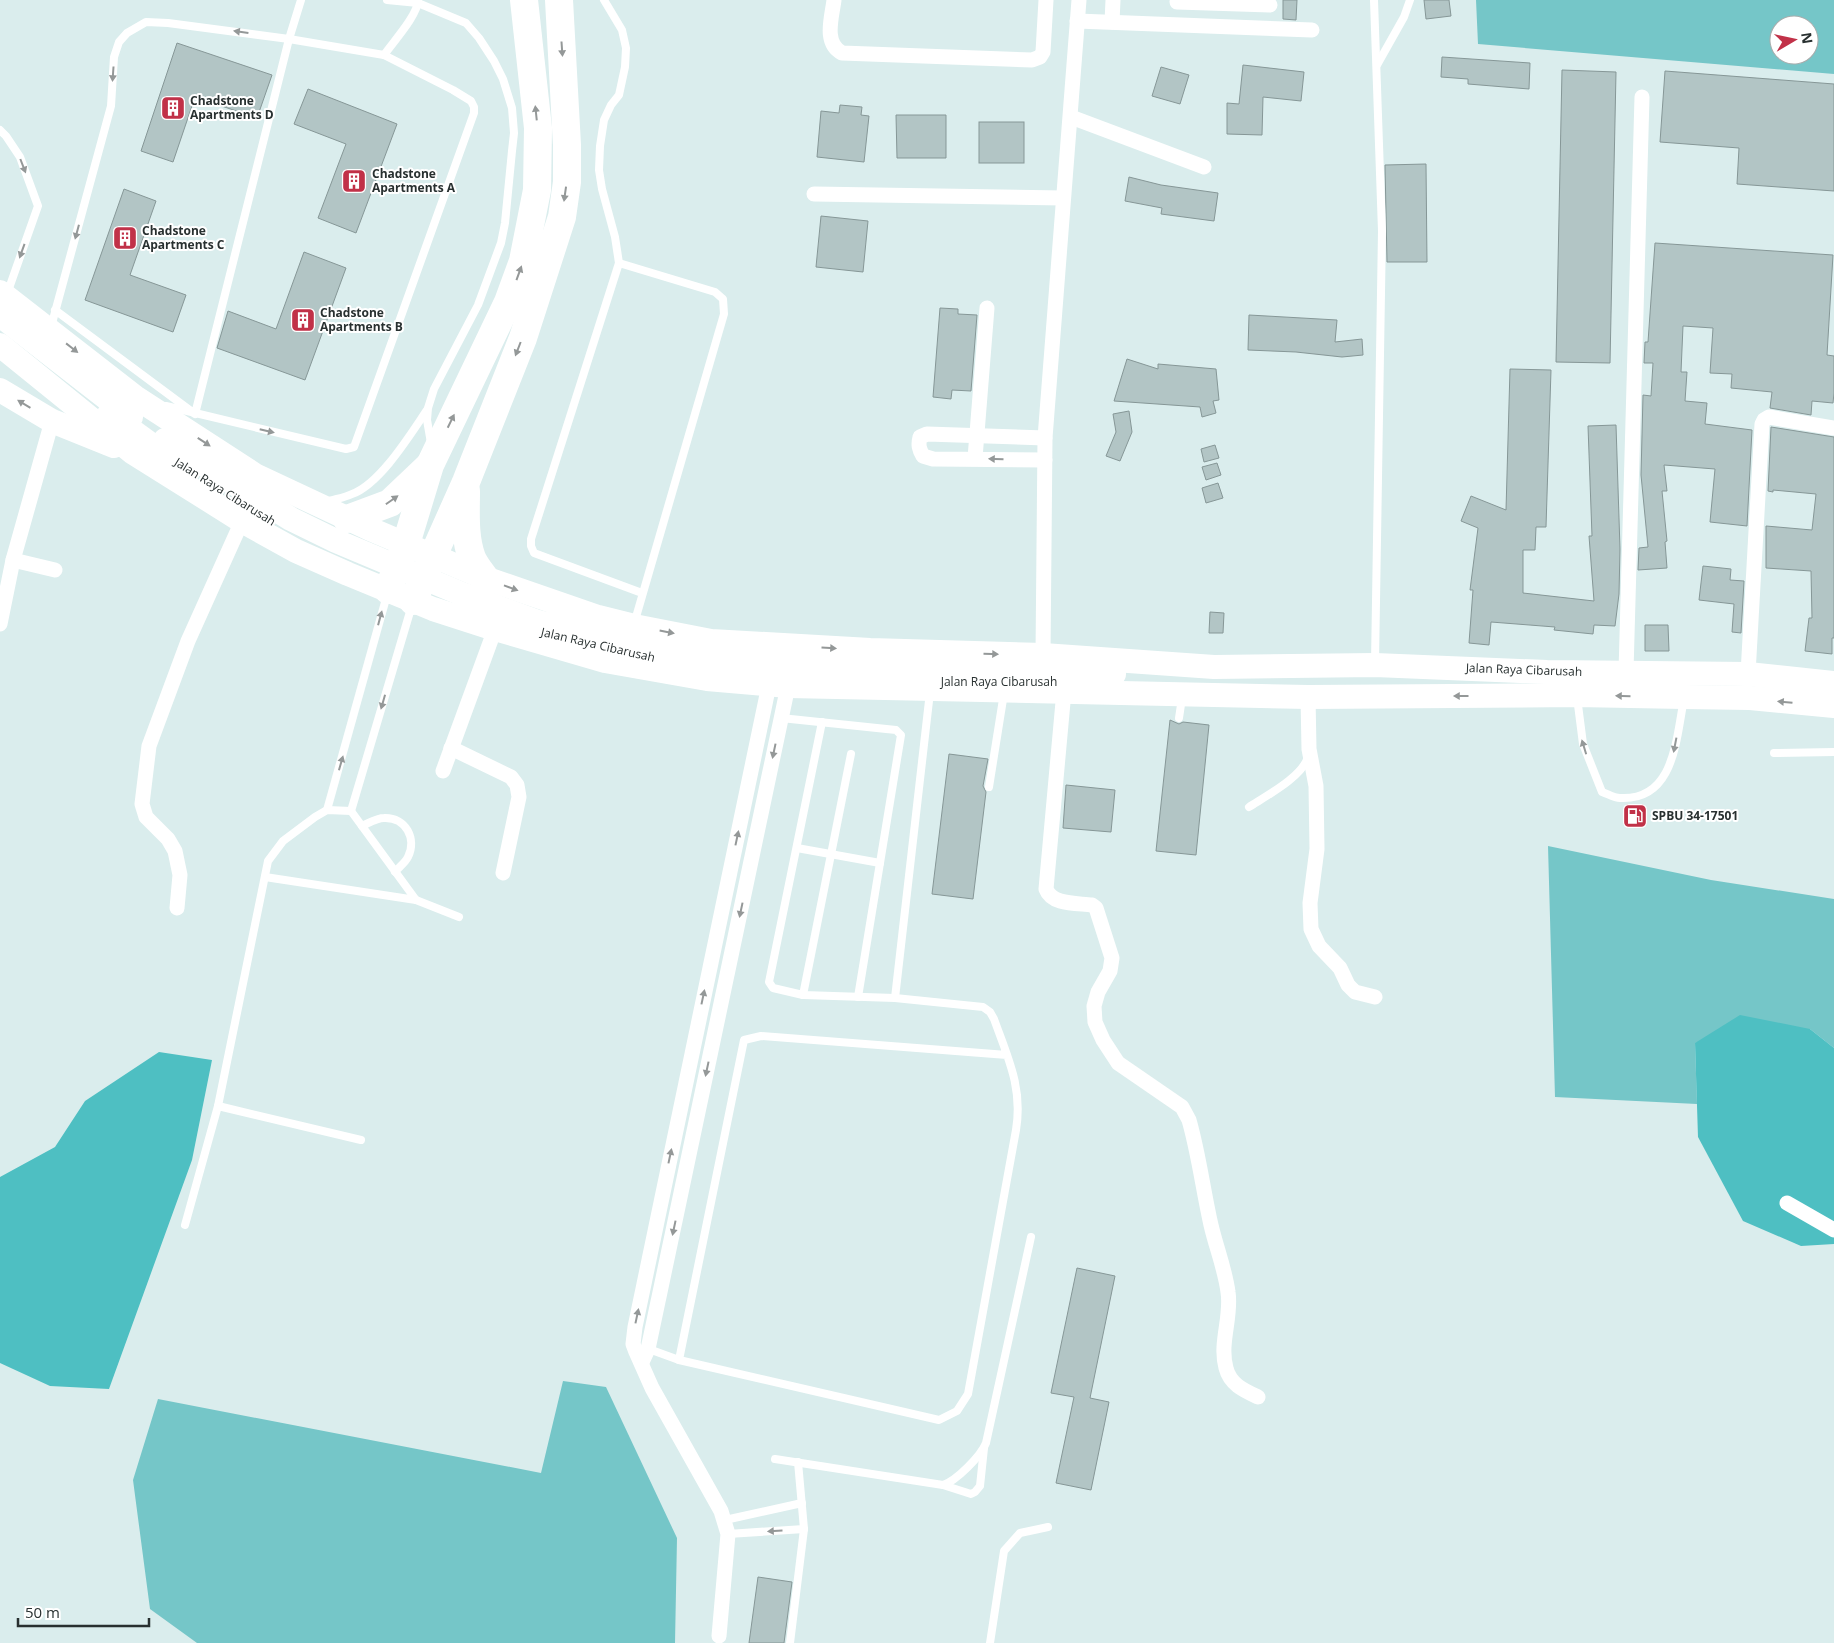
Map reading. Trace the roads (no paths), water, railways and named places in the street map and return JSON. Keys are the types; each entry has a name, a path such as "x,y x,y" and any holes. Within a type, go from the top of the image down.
{"highway":[{"path":"510,0 530,52"},
{"path":"388,590 406,544 432,460 508,302 523,262 537,190 538,128 524,0"},
{"path":"423,605 441,559 466,482 522,338 562,217 567,182 567,146 559,0"},
{"path":"358,524 390,503 432,460"},
{"path":"466,482 467,532 470,552 485,578"}],"main road":[{"name":"Jalan Raya Cibarusah","path":"2,301 53,320 135,397 255,475 358,524 485,578 598,617 634,626 721,642 870,650 1043,655 1214,667 1374,665 1537,671 1748,674 1834,683"},
{"name":"Jalan Raya Cibarusah","path":"2,301 114,404 167,442 291,519 336,541 444,587 538,622 710,658 784,666 1252,685 1276,696"},
{"name":"Jalan Raya Cibarusah","path":"0,328 125,426 190,473 274,524 343,557 493,617 563,639 634,655 733,672 808,679 1119,679 1214,667"},
{"name":"Jalan Raya Cibarusah","path":"0,346 132,452 242,521 296,550 423,605 495,629 605,660 707,679 778,686 1308,697 1577,695 1750,698 1834,706"},
{"path":"0,390 52,420 94,439 132,452"},
{"path":"348,574 356,573 362,569 372,558 375,543 358,524"}],"street":[{"path":"834,0 829,32 833,46 842,53 1032,60 1040,57 1043,52 1046,0"},
{"path":"1043,655 1045,438 1079,0"},
{"path":"1112,22 1113,0"},
{"path":"1176,24 1177,1 1270,2 1270,29"},
{"path":"1077,21 1312,30"},
{"path":"1626,672 1642,97"},
{"path":"1071,117 1204,167"},
{"path":"814,194 1063,198"},
{"path":"975,458 987,308"},
{"path":"1748,674 1762,424 1769,417 1834,428"},
{"path":"0,624 13,560 52,420"},
{"path":"1045,438 927,434 920,437 919,442 919,450 923,456 933,459 1045,460"},
{"path":"177,908 180,875 175,851 168,839 146,817 142,804 149,746 188,641 242,521"},
{"path":"13,560 55,570"},
{"path":"443,771 495,629"},
{"path":"719,1636 726,1527 715,1498 652,1388 645,1355 781,718 778,686"},
{"path":"645,1355 633,1344 641,1298 778,686"},
{"path":"1064,691 1046,889 1049,896 1055,900 1096,908 1112,958 1110,971 1098,992 1094,1006 1095,1022 1103,1040 1118,1063 1182,1107 1190,1120 1211,1226 1228,1294 1229,1316 1225,1332 1225,1366 1229,1377 1238,1387 1258,1397"},
{"path":"1308,697 1309,749 1316,786 1317,849 1310,903 1311,929 1319,946 1340,968 1348,985 1355,992 1374,997"},
{"path":"451,748 511,777 518,785 519,797 503,873"},
{"path":"1786,1203 1834,1230"}],"lane":[{"path":"195,414 289,38 301,0"},
{"path":"387,0 418,2 466,23 480,38 494,61 503,79 512,108 514,133 505,223 501,243 478,306 434,389 428,408 427,425 432,460"},
{"path":"604,0 622,30 626,48 625,67 619,95 611,105 604,120 600,154 602,189 613,229 619,263 531,539 531,546 534,553 642,593"},
{"path":"1374,0 1382,232 1374,665"},
{"path":"1377,65 1404,17 1410,0"},
{"path":"384,55 412,15 418,2"},
{"path":"135,397 195,414 350,449 356,443 474,113 471,101 384,55 289,38 146,22 127,33 119,42 114,57 111,106 53,320 195,414"},
{"path":"0,130 20,157 38,206 2,301"},
{"path":"619,263 715,292 723,300 724,307 724,314 634,626"},
{"path":"316,504 353,494 375,479 409,437 428,408"},
{"path":"328,810 388,590"},
{"path":"351,811 423,605"},
{"path":"895,998 930,690"},
{"path":"989,787 1004,691"},
{"path":"1179,718 1183,694"},
{"path":"1577,695 1582,744 1602,792 1619,799 1641,796 1661,783 1672,762 1684,697"},
{"path":"781,718 896,730 900,733 901,738 858,997"},
{"path":"645,1355 679,1360 939,1420 957,1411 968,1394 1016,1130 1018,1093 1012,1064 994,1019 988,1009 983,1007 895,998 803,995 773,988 769,982 822,722"},
{"path":"1249,807 1300,771 1307,762 1309,749"},
{"path":"1774,753 1834,752"},
{"path":"803,995 851,754"},
{"path":"185,1226 218,1106 268,861 282,841 301,826 328,810 351,811"},
{"path":"351,811 416,900"},
{"path":"362,826 385,818 400,822 407,828 411,838 410,852 406,861 395,872"},
{"path":"797,848 880,863"},
{"path":"265,877 416,900 459,917"},
{"path":"679,1360 744,1040 761,1036 1007,1055"},
{"path":"218,1106 361,1140"},
{"path":"775,1459 942,1485 970,1494 977,1490 980,1486 984,1448 1031,1237"},
{"path":"942,1485 954,1481 984,1448"},
{"path":"790,1643 804,1530 798,1462"},
{"path":"726,1527 802,1503"},
{"path":"726,1527 804,1530"},
{"path":"990,1643 1004,1551 1020,1533 1048,1527"}],"place":[{"name":"Chadstone Apartments D","path":"173,108"},
{"name":"Chadstone Apartments A","path":"354,181"},
{"name":"Chadstone Apartments C","path":"125,238"},
{"name":"Chadstone Apartments B","path":"303,320"},
{"name":"SPBU 34-17501","path":"1635,816"}]}
